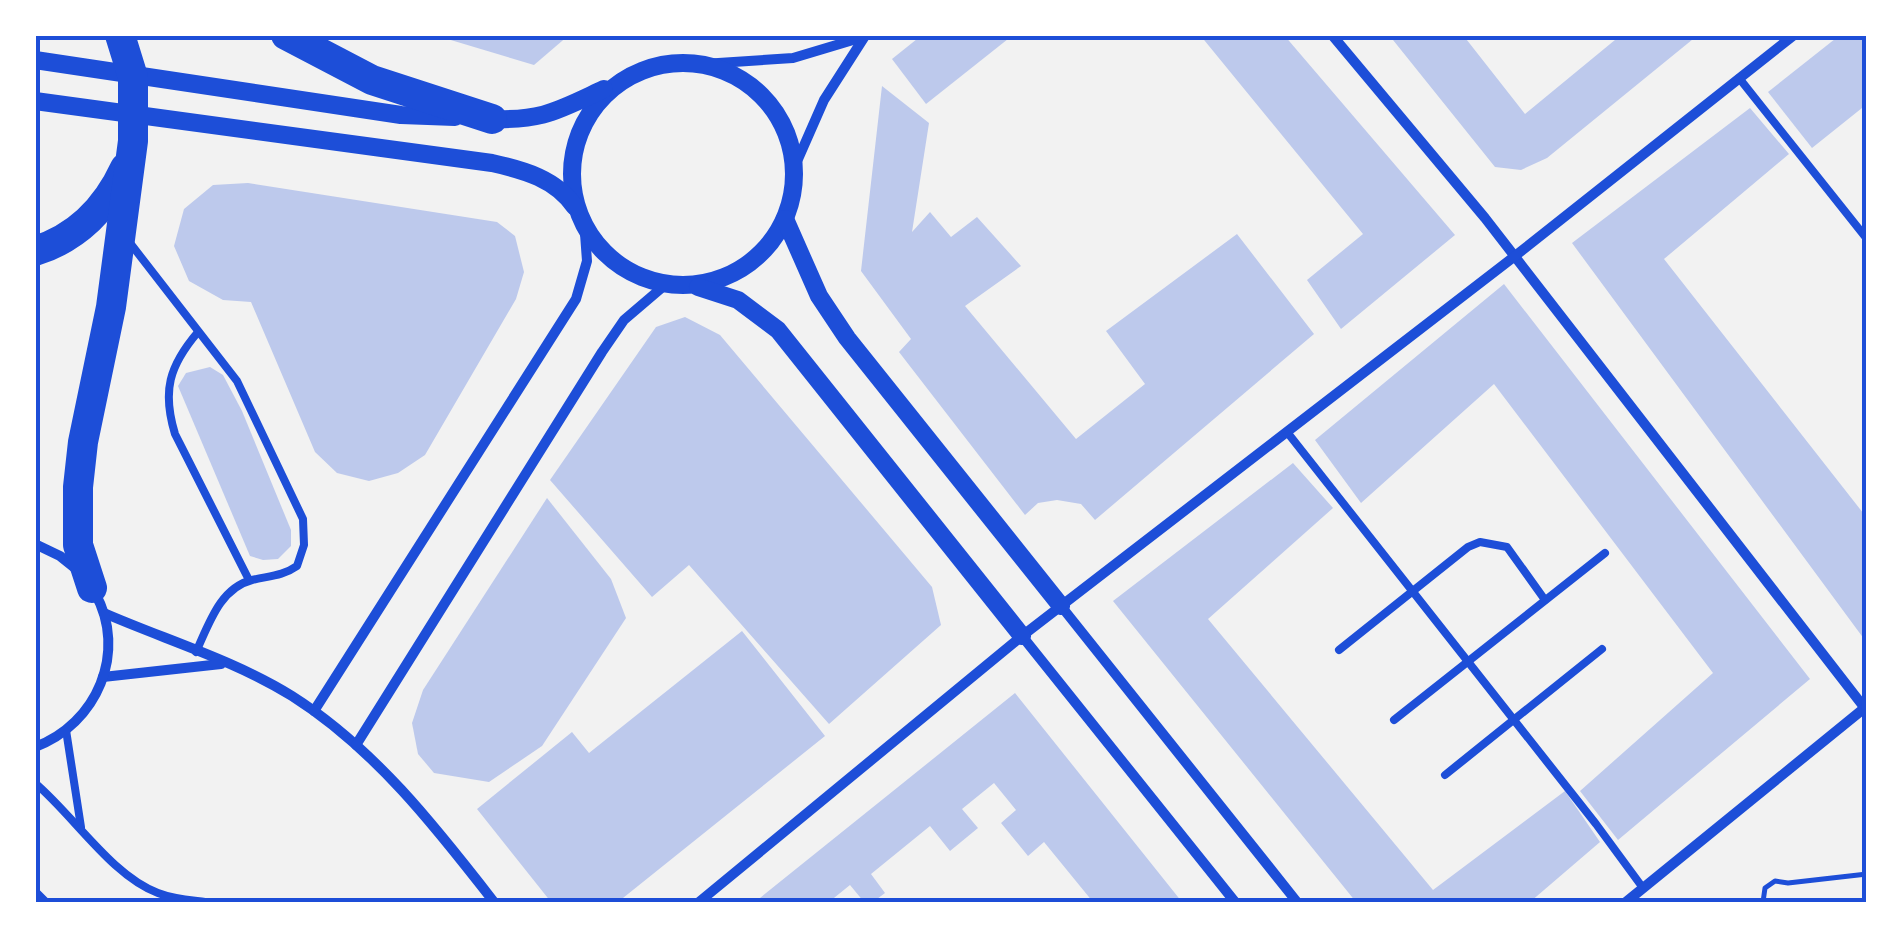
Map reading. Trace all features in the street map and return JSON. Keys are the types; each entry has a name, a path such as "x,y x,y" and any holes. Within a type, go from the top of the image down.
{"highway":[{"path":"98,600 78,545 78,487 111,307 134,142 132,77 120,35"},
{"path":"286,35 372,80 492,119"},
{"path":"35,251 61,240 94,215 110,196 134,142"}],"street":[{"path":"1332,35 1515,256 1866,708 1626,902"},
{"path":"698,902 1022,636 1794,35"},
{"path":"38,61 401,115 526,120 550,114 660,64 793,58 864,36"},
{"path":"694,286 725,278 753,261 774,238 785,219 795,166 824,100 864,36"},
{"path":"703,64 739,77 769,102 788,135 795,166"},
{"path":"620,82 591,111 574,149 572,191 588,234 608,258 634,275 665,285 694,286 738,300 778,330 1235,902"},
{"path":"37,101 526,170 565,192 581,216 587,261 576,299 314,711"},
{"path":"785,219 819,296 847,338 1297,902"},
{"path":"356,744 602,352 624,320 665,285"},
{"path":"35,544 67,560 98,600 196,652 288,694 314,711 356,744 399,786 494,902"},
{"path":"35,746 66,730 92,702 109,651 98,600"},
{"path":"102,677 227,664"}],"lane":[{"path":"1739,78 1867,240"},
{"path":"121,231 237,381 302,519 304,545 297,566 276,576 237,584 222,600 196,652"},
{"path":"198,332 182,350 174,368 167,408 175,434 249,580"},
{"path":"1287,432 1643,888"},
{"path":"1339,650 1468,547 1480,542 1507,547 1545,600"},
{"path":"1394,720 1605,553"},
{"path":"1445,775 1602,650"},
{"path":"66,730 81,827"},
{"path":"35,784 112,862 142,885 158,893 205,902"},
{"path":"35,891 46,902"}],"path":[{"path":"1763,902 1766,888 1775,881 1867,874"}],"building":[{"path":"434,35 569,35 534,65"},
{"path":"922,35 1013,35 926,104 892,59"},
{"path":"1200,35 1284,35 1455,235 1341,329 1307,280 1363,234"},
{"path":"1389,35 1463,35 1525,114 1621,35 1698,35 1547,158 1521,170 1495,167"},
{"path":"1840,35 1867,35 1867,104 1812,148 1768,92"},
{"path":"882,86 929,123 912,232 930,212 951,237 977,217 1021,266 965,306 1076,439 1145,384 1106,331 1237,234 1314,334 1095,520 1081,504 1057,500 1038,503 1025,515 899,352 911,339 861,271"},
{"path":"1750,108 1789,154 1664,259 1867,518 1867,643 1572,243"},
{"path":"248,183 497,222 515,236 524,272 516,299 425,455 398,473 369,481 337,473 315,452 251,302 223,300 189,281 174,246 184,209 213,185"},
{"path":"1504,284 1810,679 1618,840 1580,791 1713,673 1494,384 1361,503 1315,440"},
{"path":"685,317 720,335 932,587 941,625 829,724 689,565 652,597 550,480 656,327"},
{"path":"210,367 223,375 242,411 291,530 291,546 278,559 250,556 178,386 186,373"},
{"path":"1293,463 1333,508 1208,619 1433,890 1565,791 1600,842 1530,902 1356,902 1113,601"},
{"path":"547,498 611,579 626,618 542,746 489,782 434,773 418,754 412,723 423,690"},
{"path":"742,631 825,736 618,902 551,902 477,809 572,732 589,753"},
{"path":"1015,693 1182,902 1093,902 1044,842 1028,856 1001,823 1016,810 994,783 962,809 978,828 950,851 930,826 871,874 885,893 873,902 864,902 850,885 829,902 755,902"}]}
